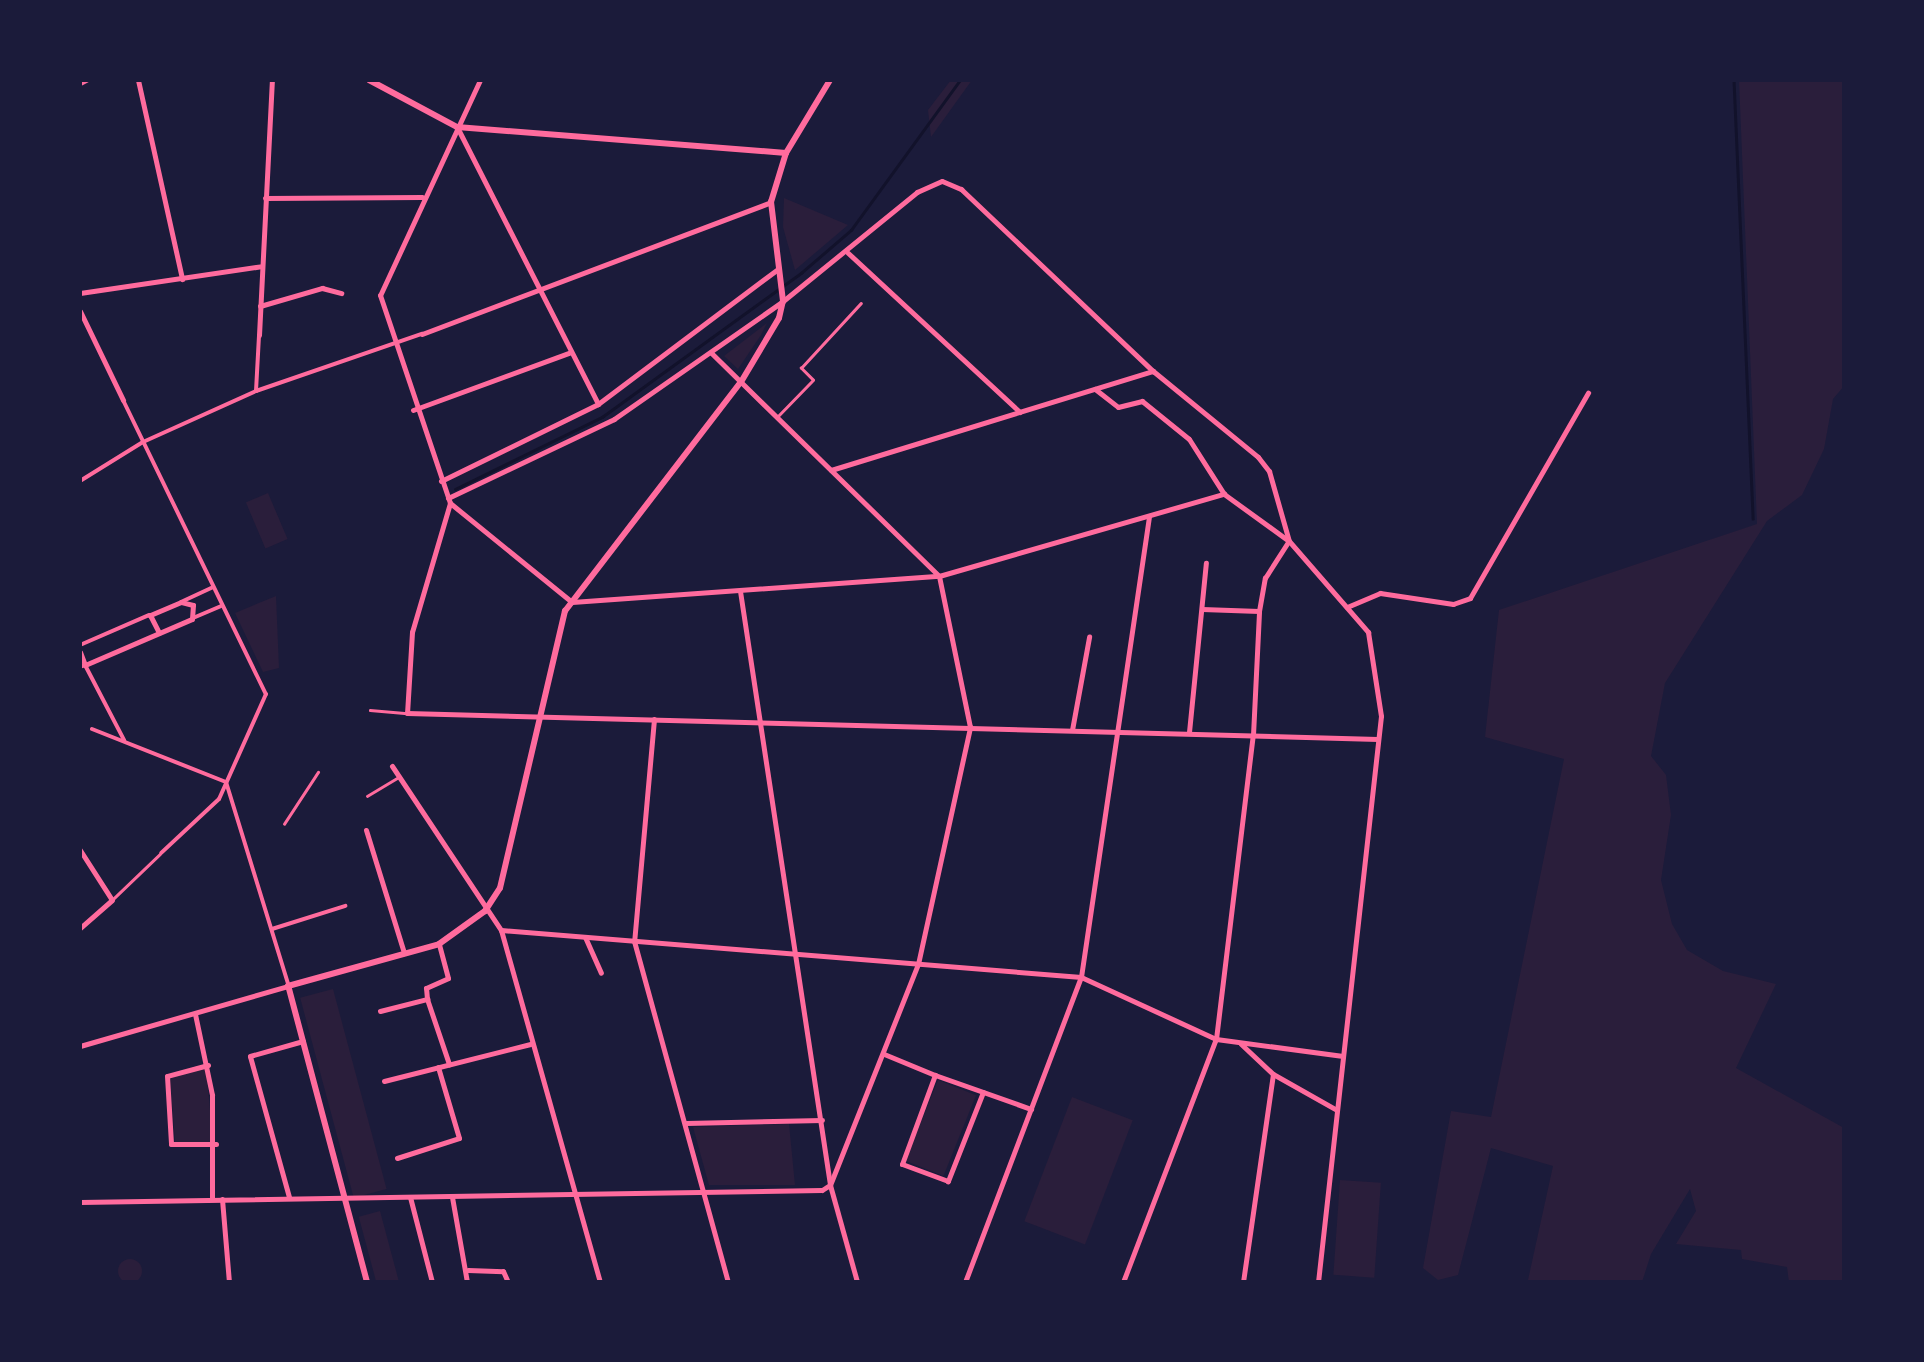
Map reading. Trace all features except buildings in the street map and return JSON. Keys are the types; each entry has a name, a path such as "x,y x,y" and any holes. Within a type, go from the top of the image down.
{"street":[{"path":"138,80 182,280"},
{"path":"256,392 272,80"},
{"path":"369,80 456,127 786,153"},
{"path":"480,80 382,283 380,306 449,501 572,602 939,576 1224,494"},
{"path":"80,1046 439,944 485,911 500,888 560,623 572,602 741,382 782,297 772,202 786,153 830,80"},
{"path":"456,127 598,404"},
{"path":"1123,1282 1216,1040 1253,735 1259,612 1265,578 1288,541 1269,470 1153,371 962,189 942,181 917,192 848,252 605,424 449,501 412,632 407,713 761,724 1189,732 1253,735 1378,738"},
{"path":"265,198 422,196"},
{"path":"80,482 143,442 256,392 772,202"},
{"path":"848,252 1020,412"},
{"path":"80,293 262,266"},
{"path":"441,481 598,404 778,270"},
{"path":"260,306 322,288 341,292"},
{"path":"80,311 266,694 218,799 161,853"},
{"path":"80,1202 822,1190 830,1184 918,964 970,728 939,576 711,352"},
{"path":"414,410 569,353"},
{"path":"832,470 1153,371"},
{"path":"1095,388 1118,408 1142,401 1189,439 1224,494 1288,541 1348,607 1368,632 1376,664 1378,738 1318,1282"},
{"path":"1348,607 1380,593 1453,604 1474,594 1588,393"},
{"path":"965,1282 1081,977 1149,516"},
{"path":"1189,732 1206,563"},
{"path":"124,740 82,666 80,648 214,587"},
{"path":"740,591 830,1184 857,1282"},
{"path":"181,602 195,610 188,620"},
{"path":"82,666 223,605"},
{"path":"1201,609 1259,612"},
{"path":"150,615 159,633"},
{"path":"1072,730 1089,637"},
{"path":"654,719 634,941 728,1282"},
{"path":"92,728 226,782"},
{"path":"392,766 501,930 600,1282"},
{"path":"226,782 272,928 367,1282"},
{"path":"366,830 404,953"},
{"path":"80,850 112,900 80,928"},
{"path":"272,928 344,906"},
{"path":"501,930 1081,977 1216,1040 1343,1056"},
{"path":"584,937 601,973"},
{"path":"439,944 448,978 426,988 449,1064"},
{"path":"380,1011 427,999"},
{"path":"195,1014 208,1065 216,1144 212,1199"},
{"path":"289,1198 250,1056 303,1041"},
{"path":"384,1080 530,1044"},
{"path":"1241,1044 1273,1074 1337,1110"},
{"path":"884,1054 1031,1109"},
{"path":"208,1065 167,1076 171,1144 216,1144"},
{"path":"396,1158 459,1138 438,1067"},
{"path":"935,1074 902,1164 948,1181 983,1092"},
{"path":"1243,1282 1273,1074"},
{"path":"686,1124 822,1120"},
{"path":"452,1196 467,1282"},
{"path":"410,1197 432,1282"},
{"path":"222,1199 229,1282"},
{"path":"466,1270 503,1272 508,1282"}],"lane":[{"path":"777,417 813,380 801,368 861,303"},
{"path":"370,710 407,713"},
{"path":"284,824 318,772"},
{"path":"367,796 398,778"},
{"path":"112,900 161,853"}],"shaded area":[{"path":"951,80 972,80 931,137 928,110"},
{"path":"1739,80 1844,80 1844,386 1833,399 1824,449 1802,495 1767,521 1665,683 1651,756 1666,775 1671,815 1661,880 1672,924 1687,950 1723,971 1776,984 1736,1068 1844,1128 1844,1282 1789,1282 1787,1267 1742,1259 1741,1250 1676,1244 1696,1211 1690,1189 1651,1254 1642,1282 1528,1280 1553,1166 1491,1148 1458,1275 1438,1280 1423,1268 1451,1111 1491,1117 1564,759 1485,737 1499,610 1757,524"},
{"path":"784,198 848,225 795,270 783,227"},
{"path":"767,323 761,335 738,369 724,356"},
{"path":"268,493 288,539 265,548 246,502"},
{"path":"276,596 279,668 263,672 235,613"},
{"path":"333,989 387,1189 354,1198 300,998"},
{"path":"206,1067 213,1142 175,1142 170,1077"},
{"path":"938,1080 976,1095 943,1176 905,1161"},
{"path":"1072,1097 1133,1120 1085,1244 1024,1221"},
{"path":"789,1124 795,1185 709,1185 693,1127"},
{"path":"1340,1180 1381,1183 1374,1278 1333,1275"},
{"path":"380,1211 399,1282 376,1282 359,1217"},
{"path":"130,1259 142,1271 130,1283 118,1271"}],"waterway":[{"path":"455,489 602,417 801,273 851,230 960,80"},
{"path":"1734,80 1753,519"}]}
